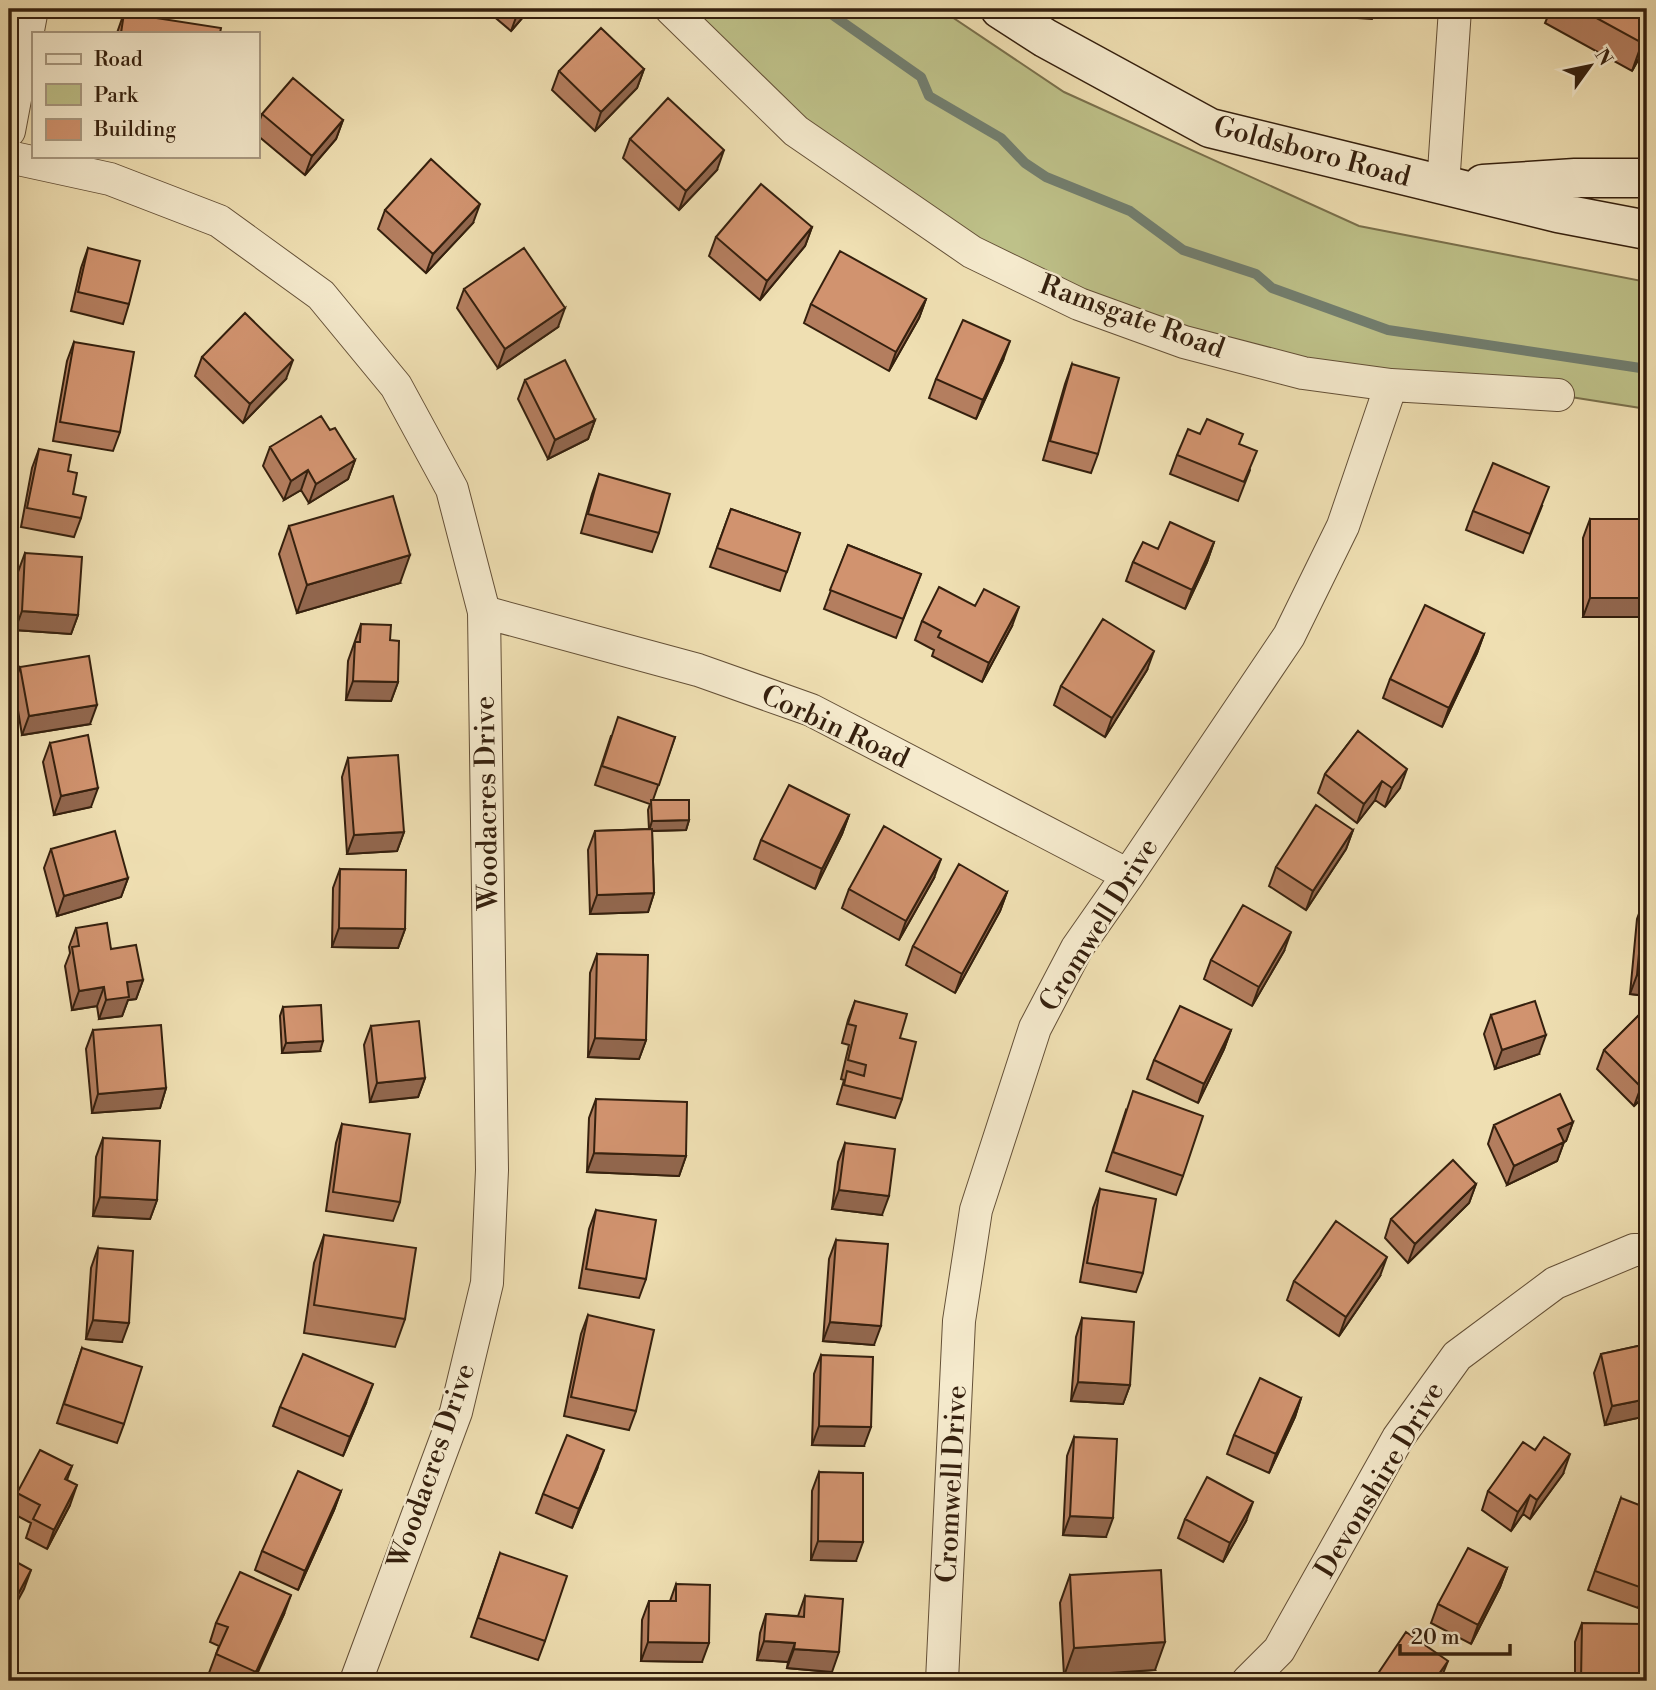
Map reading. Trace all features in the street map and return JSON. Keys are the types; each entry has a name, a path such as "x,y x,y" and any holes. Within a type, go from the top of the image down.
{"main road":[{"name":"Goldsboro Road","path":"1000,9 1045,38 1210,128 1558,214 1647,230"},
{"name":"Goldsboro Road","path":"1443,186 1575,178 1647,178"}],"street":[{"path":"9,131 32,9"},
{"name":"Ramsgate Road","path":"671,9 796,131 972,252 1079,304 1184,342 1303,373 1391,385 1558,395"},
{"path":"1443,186 1455,9"},
{"name":"Woodacres Drive","path":"9,157 110,178 219,221 321,295 396,386 452,489 484,612 492,1170 487,1283 456,1412 356,1681"},
{"name":"Cromwell Drive","path":"942,1681 959,1321 976,1210 1035,1028 1077,948 1289,636 1343,526 1391,385"},
{"name":"Corbin Road","path":"484,612 698,670 811,710 1128,875"},
{"name":"Devonshire Drive","path":"1248,1681 1279,1650 1398,1438 1457,1356 1555,1283 1634,1250 1647,1250"}],"green space":[{"path":"671,9 940,9 1064,92 1359,226 1647,282 1647,409 1558,395 1391,385 1079,304 796,131"}],"building":[{"path":"1580,9 1647,9 1647,34 1642,43"},
{"path":"124,13 221,28 220,32 121,32"},
{"path":"601,28 644,69 601,112 559,71"},
{"path":"293,78 343,120 312,156 262,114"},
{"path":"668,98 724,150 686,191 630,139"},
{"path":"431,159 480,204 433,254 385,210"},
{"path":"761,184 812,227 767,281 716,237"},
{"path":"88,248 140,261 129,304 78,292"},
{"path":"524,248 565,308 505,349 464,289"},
{"path":"840,251 926,299 896,352 811,304"},
{"path":"245,313 293,360 250,404 202,357"},
{"path":"963,320 1010,341 983,400 936,379"},
{"path":"74,342 134,352 120,432 60,422"},
{"path":"565,360 595,420 555,440 525,380"},
{"path":"1072,364 1119,378 1098,454 1050,441"},
{"path":"321,416 330,430 335,428 355,460 316,484 308,470 291,481 270,447"},
{"path":"1207,419 1243,434 1239,444 1257,451 1244,482 1177,455 1188,429 1200,434"},
{"path":"39,449 71,455 68,471 77,473 73,494 86,497 81,518 27,508"},
{"path":"1493,463 1549,487 1530,534 1473,511"},
{"path":"599,474 670,494 659,533 588,514"},
{"path":"393,496 410,555 307,585 289,526"},
{"path":"731,509 800,533 787,572 717,548"},
{"path":"1590,519 1647,519 1647,598 1590,598"},
{"path":"1170,522 1214,542 1192,590 1133,562 1143,542 1158,549"},
{"path":"848,545 921,574 903,619 830,590"},
{"path":"25,553 82,557 78,615 22,611"},
{"path":"939,587 975,606 984,589 1019,607 989,663 938,637 941,631 922,621"},
{"path":"1425,605 1484,634 1449,708 1390,679"},
{"path":"1103,619 1154,651 1112,718 1061,686"},
{"path":"361,624 391,625 390,640 399,641 398,682 353,681 355,642 360,642"},
{"path":"89,656 97,705 29,716 20,667"},
{"path":"618,717 675,737 659,785 602,766"},
{"path":"1358,731 1407,769 1392,788 1382,781 1364,804 1325,774"},
{"path":"88,735 98,788 61,796 50,743"},
{"path":"398,755 404,832 354,835 348,758"},
{"path":"789,785 849,815 822,869 761,840"},
{"path":"651,800 689,800 689,820 652,821"},
{"path":"1316,805 1353,830 1313,891 1276,867"},
{"path":"884,826 941,859 906,921 849,889"},
{"path":"652,829 654,893 597,895 595,831"},
{"path":"115,831 128,878 64,896 51,849"},
{"path":"959,864 1007,892 962,974 913,946"},
{"path":"340,869 406,870 405,929 339,928"},
{"path":"1644,900 1647,901 1647,976 1637,975"},
{"path":"1243,905 1291,932 1259,987 1211,960"},
{"path":"107,923 111,949 136,945 143,980 127,982 129,997 106,1000 104,987 79,991 72,947 79,946 76,928"},
{"path":"597,954 648,955 646,1040 595,1038"},
{"path":"855,1001 907,1014 900,1038 916,1042 902,1099 844,1085 847,1071 864,1076 866,1065 848,1060 856,1026 848,1024"},
{"path":"1535,1001 1546,1035 1502,1050 1491,1015"},
{"path":"321,1005 323,1041 286,1043 283,1007"},
{"path":"1180,1006 1231,1030 1204,1084 1154,1060"},
{"path":"1647,1007 1647,1081 1641,1087 1604,1050"},
{"path":"419,1021 425,1078 377,1083 371,1026"},
{"path":"161,1025 166,1088 98,1094 93,1030"},
{"path":"1133,1091 1203,1116 1183,1176 1113,1152"},
{"path":"1560,1094 1573,1122 1558,1129 1564,1142 1514,1166 1494,1125"},
{"path":"596,1099 687,1102 686,1156 594,1153"},
{"path":"342,1124 410,1134 400,1202 333,1192"},
{"path":"103,1138 160,1141 157,1200 100,1197"},
{"path":"845,1143 895,1149 889,1196 839,1190"},
{"path":"1453,1160 1476,1184 1415,1244 1391,1219"},
{"path":"1100,1189 1156,1199 1143,1273 1087,1263"},
{"path":"596,1210 656,1220 646,1279 586,1269"},
{"path":"1336,1221 1387,1257 1346,1317 1294,1281"},
{"path":"324,1235 416,1248 405,1319 314,1305"},
{"path":"836,1240 888,1244 881,1326 830,1322"},
{"path":"98,1248 133,1251 129,1323 93,1320"},
{"path":"588,1315 654,1330 636,1411 571,1397"},
{"path":"1082,1318 1134,1322 1130,1385 1078,1382"},
{"path":"1647,1344 1647,1399 1612,1406 1601,1354"},
{"path":"82,1348 142,1367 124,1424 64,1404"},
{"path":"303,1354 373,1384 350,1437 280,1407"},
{"path":"821,1355 873,1357 871,1427 819,1426"},
{"path":"1260,1378 1301,1398 1276,1454 1234,1435"},
{"path":"567,1435 604,1450 579,1509 543,1494"},
{"path":"1074,1437 1117,1439 1113,1518 1070,1516"},
{"path":"1544,1437 1570,1454 1537,1500 1530,1495 1518,1512 1488,1491 1523,1442 1535,1450"},
{"path":"40,1450 72,1466 65,1479 77,1485 54,1530 33,1519 40,1505 17,1493"},
{"path":"298,1471 341,1491 305,1571 262,1551"},
{"path":"819,1472 863,1473 863,1542 818,1541"},
{"path":"1207,1477 1253,1502 1230,1543 1185,1519"},
{"path":"1621,1498 1647,1508 1645,1589 1595,1571"},
{"path":"1468,1548 1507,1568 1478,1625 1438,1604"},
{"path":"500,1553 567,1576 545,1641 478,1618"},
{"path":"9,1558 31,1570 9,1611"},
{"path":"1161,1570 1165,1642 1074,1648 1070,1575"},
{"path":"240,1572 291,1595 256,1672 216,1654 228,1627 216,1623"},
{"path":"676,1584 710,1585 709,1643 648,1642 649,1601 676,1601"},
{"path":"805,1596 843,1599 839,1652 794,1649 795,1643 764,1641 766,1614 804,1617"},
{"path":"1582,1623 1644,1624 1643,1681 1581,1681"},
{"path":"1406,1632 1448,1661 1434,1681 1373,1681"}],"waterway":[{"path":"824,9 921,77 929,96 1001,138 1025,163 1046,177 1130,211 1183,250 1256,274 1272,288 1388,330 1647,369"}]}
